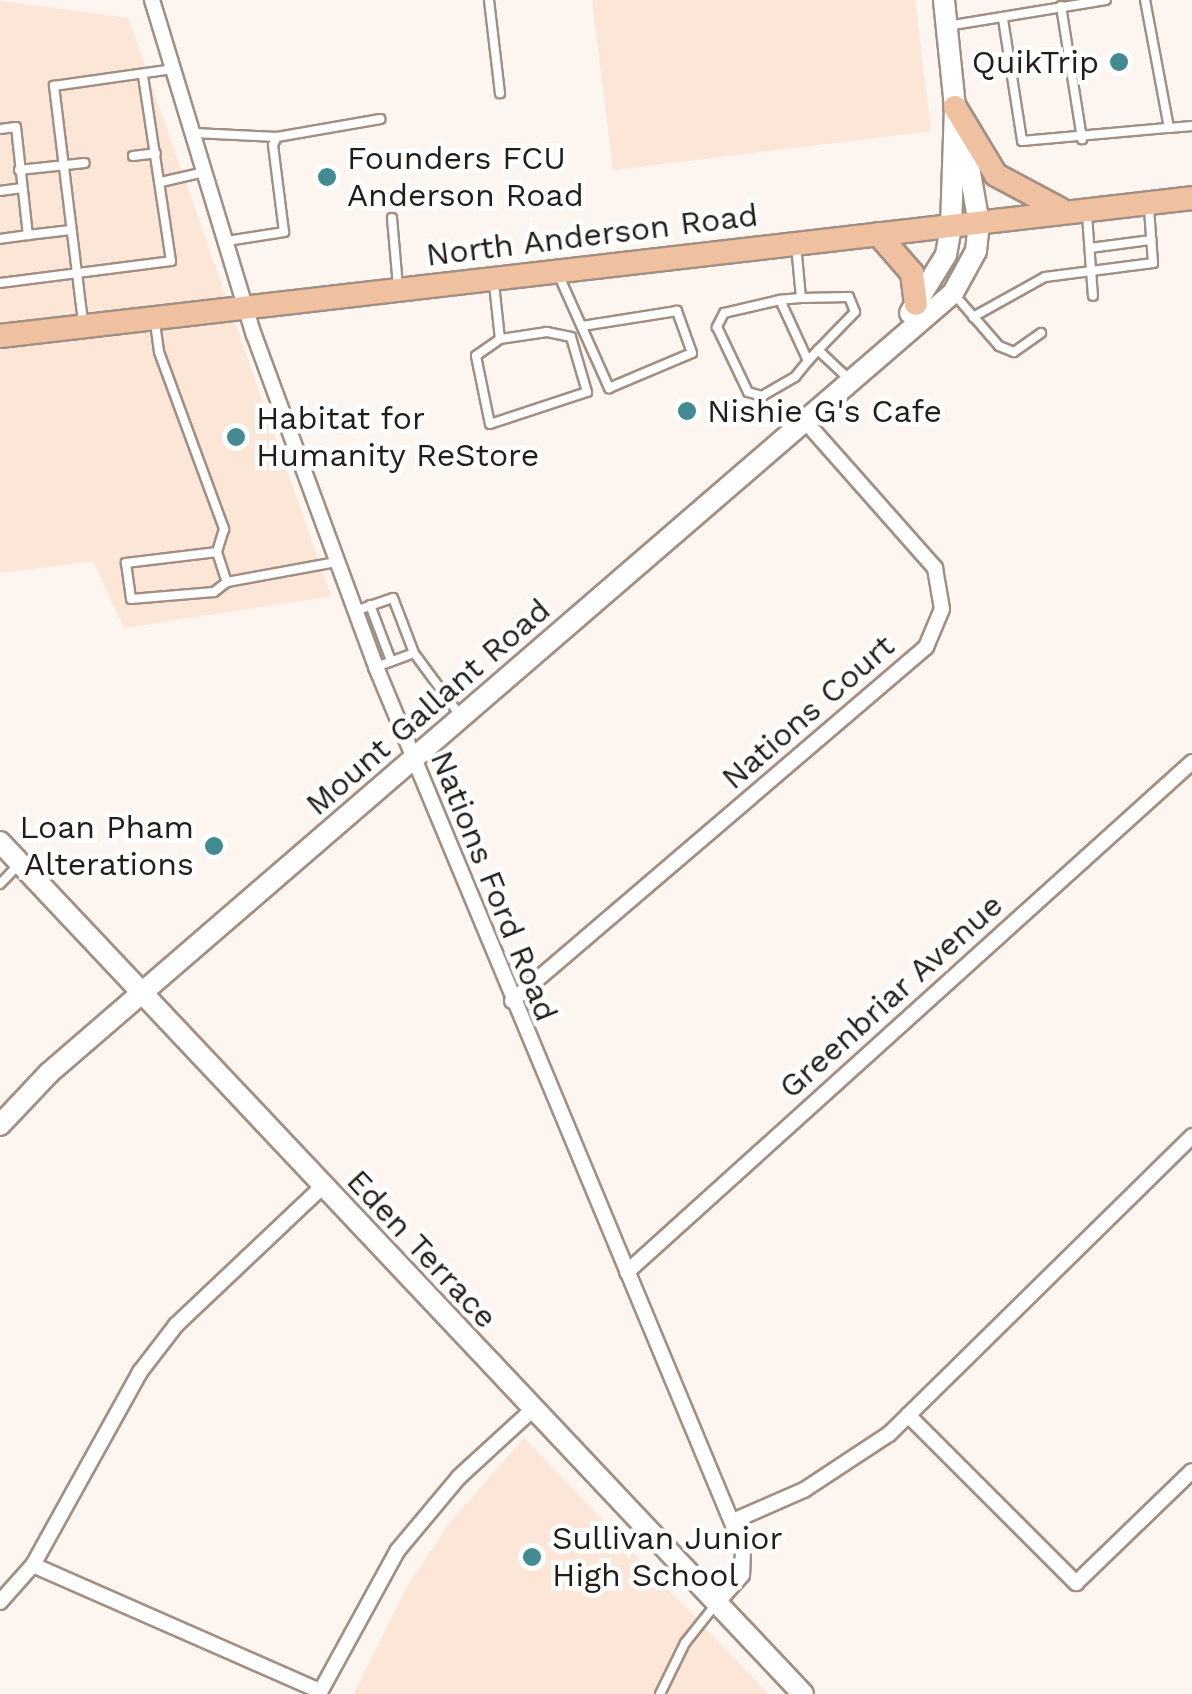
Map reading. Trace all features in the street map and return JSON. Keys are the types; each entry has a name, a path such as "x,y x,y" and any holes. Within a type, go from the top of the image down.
{"main road":[{"path":"955,107 996,175 1078,211"},
{"name":"North Anderson Road","path":"0,336 1192,198"},
{"path":"878,234 912,273 916,304"}],"street":[{"name":"Nations Ford Road","path":"152,0 245,309 336,562 363,608 376,667 743,1548 742,1575 716,1604"},
{"name":"Mount Gallant Road","path":"899,338 946,255 952,227 955,107 944,0"},
{"name":"Mount Gallant Road","path":"0,1125 49,1073 953,293 976,251 979,224 974,164 955,107"},
{"name":"Nations Court","path":"512,1001 926,647 942,610 935,568 803,419"},
{"name":"Greenbriar Avenue","path":"627,1272 1192,762"},
{"name":"Eden Terrace","path":"0,842 803,1694"},
{"path":"733,1521 848,1464 908,1415 1192,1136"},
{"path":"0,1602 33,1565 140,1372 176,1326 322,1187"},
{"path":"33,1565 319,1693 398,1550 460,1476 532,1410"},
{"path":"908,1415 1076,1584 1192,1471"}],"lane":[{"path":"489,0 500,94"},
{"path":"947,26 1106,0"},
{"path":"1146,0 1169,128"},
{"path":"1061,6 1082,139"},
{"path":"1004,19 1020,118 1028,143 1192,126"},
{"path":"1053,44 1067,42"},
{"path":"1057,67 1070,65"},
{"path":"84,327 54,86 174,69"},
{"path":"0,282 171,262 143,75"},
{"path":"1060,88 1074,86"},
{"path":"1063,112 1077,110"},
{"path":"194,134 278,137 380,120"},
{"path":"0,130 16,127 28,235"},
{"path":"225,242 284,232 273,145 278,137"},
{"path":"133,156 156,153"},
{"path":"20,170 85,163"},
{"path":"161,182 204,172"},
{"path":"0,191 22,188"},
{"path":"973,316 1045,277 1152,264 1148,203"},
{"path":"1078,211 1090,248 1093,296"},
{"path":"392,218 399,291"},
{"path":"0,239 71,230"},
{"path":"1090,248 1151,240"},
{"path":"796,244 801,298"},
{"path":"558,272 583,329 609,388 692,353 677,311 583,329 571,337 547,332 500,339 476,356 490,424 587,392 571,337"},
{"path":"493,280 500,339"},
{"path":"953,293 1014,352 1041,333"},
{"path":"849,297 855,312 795,378 762,396 748,392 716,327 724,313 780,300 849,297"},
{"path":"780,300 808,361"},
{"path":"154,319 159,352 224,529 217,552 227,582"},
{"path":"818,350 850,380"},
{"path":"217,552 126,563 131,600 214,592 227,582 336,562"},
{"path":"392,661 363,608 393,598 414,653 462,717"},
{"path":"376,667 414,653"},
{"path":"0,884 20,863"},
{"path":"660,1694 685,1642 716,1604"}],"shaded area":[{"path":"592,0 915,0 931,131 613,170"},
{"path":"0,1 128,18 331,596 124,628 93,561 0,573"},
{"name":"Sullivan Junior High School","path":"524,1438 768,1694 354,1694 405,1590 449,1524"}],"place":[{"name":"QuikTrip","path":"1119,62"},
{"name":"Founders FCU Anderson Road","path":"327,177"},
{"name":"Nishie G's Cafe","path":"687,411"},
{"name":"Habitat for Humanity ReStore","path":"236,437"},
{"name":"Loan Pham Alterations","path":"214,846"},
{"name":"Sullivan Junior High School","path":"532,1557"}]}
